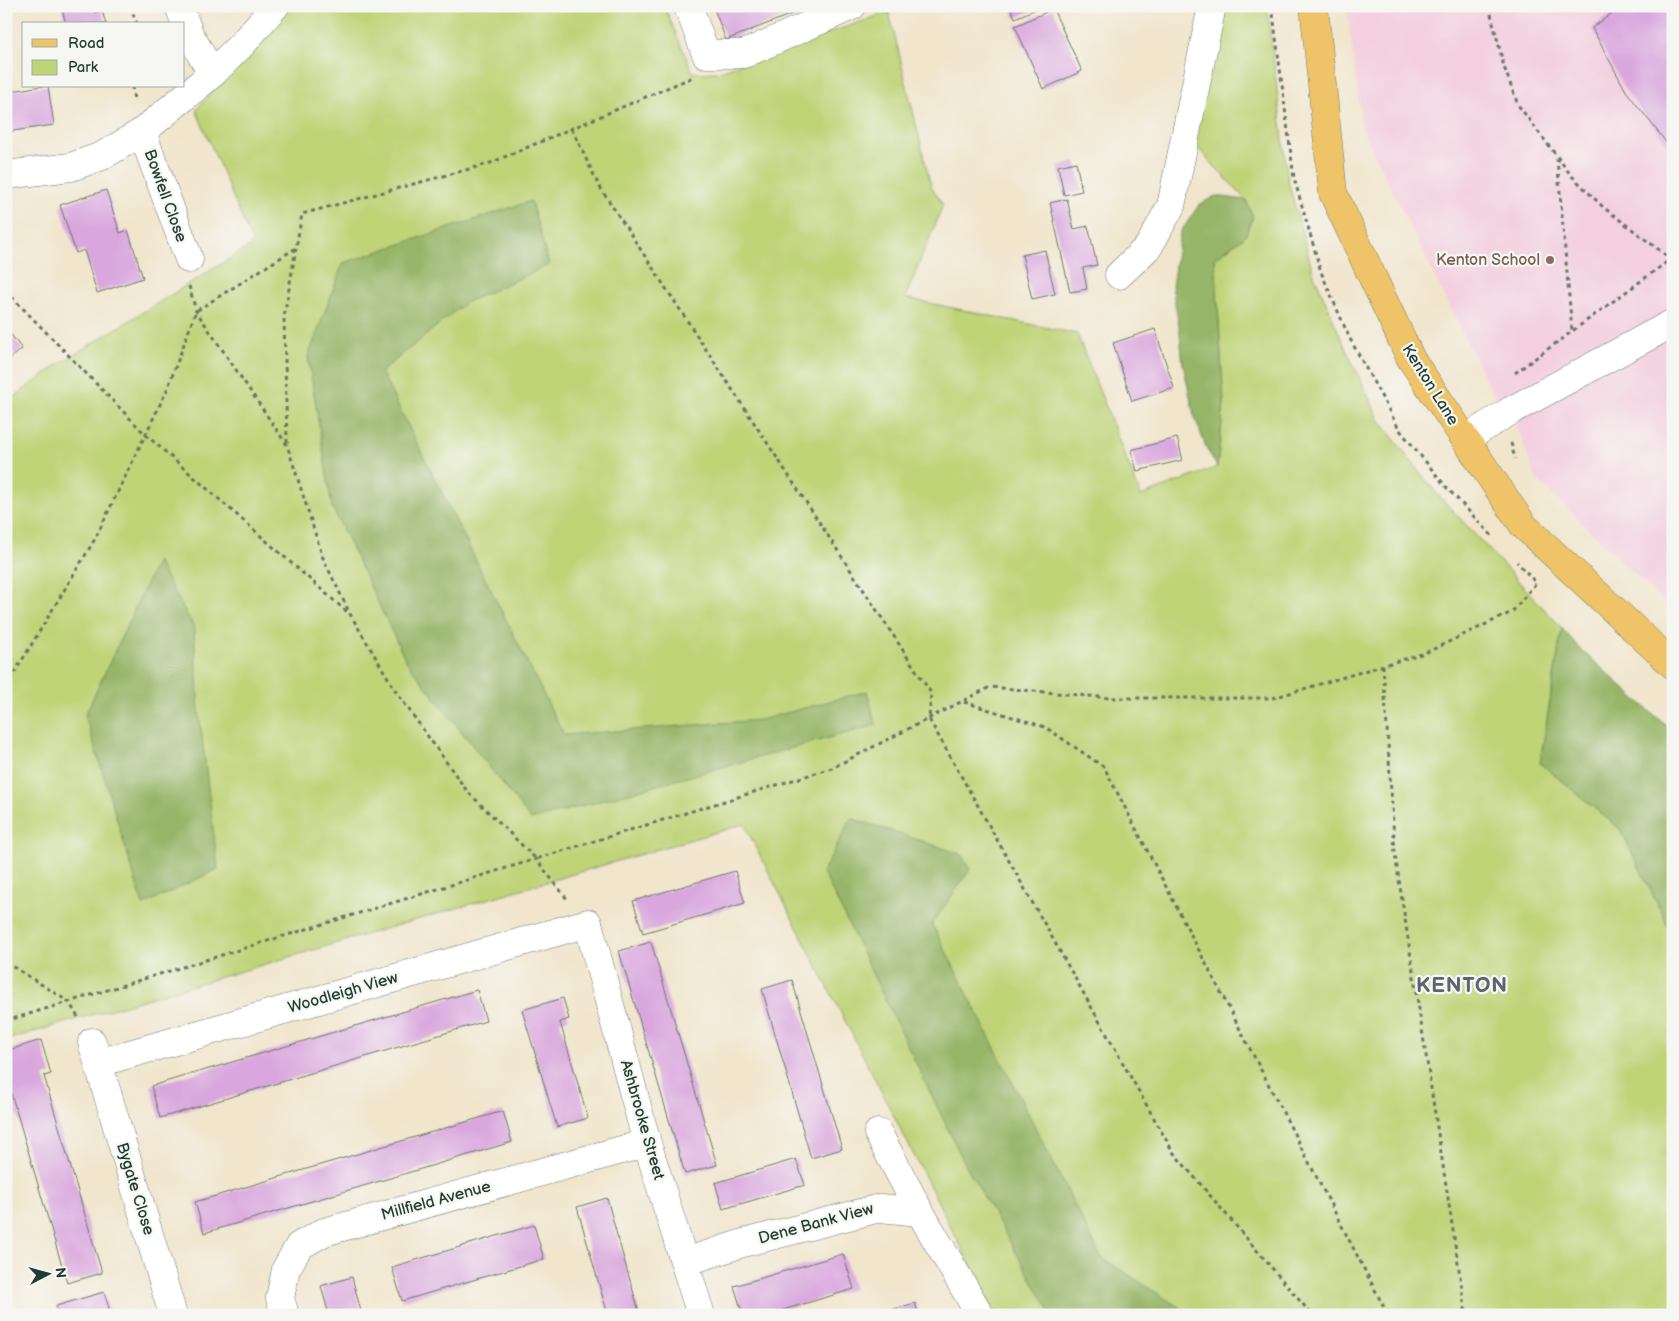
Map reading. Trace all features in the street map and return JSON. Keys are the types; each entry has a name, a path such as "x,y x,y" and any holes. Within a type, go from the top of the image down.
{"main road":[{"name":"Kenton Lane","path":"1314,6 1333,194 1411,359 1523,525 1673,665"}],"street":[{"path":"179,6 185,22"},
{"path":"6,175 71,167 102,156 142,132 212,74 243,43 275,6"},
{"path":"688,6 706,54 744,54 852,6"},
{"path":"1119,275 1148,246 1171,206 1212,6"},
{"path":"185,22 212,74"},
{"name":"Bowfell Close","path":"142,132 189,259"},
{"path":"1465,439 1512,410 1673,323"},
{"name":"Woodleigh View","path":"95,1052 588,923"},
{"name":"Ashbrooke Street","path":"588,923 647,1143 701,1315"},
{"name":"Bygate Close","path":"95,1052 173,1315"},
{"path":"878,1133 920,1212 980,1315"},
{"name":"Millfield Avenue","path":"285,1315 280,1298 286,1269 299,1246 324,1232 647,1143"},
{"name":"Dene Bank View","path":"685,1262 743,1243 880,1208 920,1212"}],"path":[{"path":"130,6 136,22"},
{"path":"1489,6 1504,67 1518,105 1571,175 1603,208 1672,259 1513,375"},
{"path":"588,923 559,891 536,859 467,790 397,693 350,614 323,558 287,445 284,317 302,214 488,164 697,75 706,54"},
{"path":"572,129 599,186 930,693 929,719 1172,1152 1312,1315"},
{"path":"1557,156 1572,332"},
{"path":"6,687 95,539 167,390 196,311 296,248"},
{"path":"189,259 185,273 196,311 287,445"},
{"path":"6,290 145,434 350,614"},
{"path":"1473,515 1498,542"},
{"path":"6,1021 832,768 990,687 1111,698 1273,698 1425,653 1512,612 1536,583 1511,555"},
{"path":"1383,665 1395,854 1466,1315"},
{"path":"963,702 1045,727 1104,767 1388,1315"},
{"path":"6,962 69,1002"}],"shaded area":[{"name":"Kenton School","path":"1347,6 1673,6 1673,611 1535,477 1512,410 1491,391 1362,129"}],"green space":[{"path":"288,6 664,6 693,73 717,72 889,12 931,186 943,205 905,298 1077,334 1141,496 1217,467 1224,404 1215,258 1245,236 1253,217 1246,200 1193,143 1221,6 1267,6 1288,181 1314,275 1345,347 1380,421 1410,460 1438,495 1562,628 1540,763 1621,830 1673,936 1673,1315 996,1315 744,824 6,1040 6,403 59,364 253,244 196,110"},
{"path":"1215,196 1246,200 1253,217 1245,236 1215,258 1224,404 1217,467 1206,447 1194,415 1183,364 1172,286 1180,233 1199,205"},
{"path":"531,201 549,265 465,303 381,372 564,735 760,720 867,691 876,725 531,820 406,661 332,507 308,357 343,263"},
{"path":"157,561 194,627 199,712 218,869 143,905 85,715"},
{"path":"1562,628 1579,648 1673,732 1673,936 1621,830 1540,763"},
{"path":"851,818 961,854 970,870 932,924 1101,1257 1191,1315 1052,1315 965,1164 823,872"}],"building":[{"path":"61,6 92,6 94,13 102,11 105,22 65,22"},
{"path":"713,6 812,6 726,40"},
{"path":"1010,6 1043,6 1015,18"},
{"path":"1622,6 1673,6 1673,151 1626,91 1592,28"},
{"path":"1053,9 1082,71 1043,89 1015,26"},
{"path":"30,88 48,88 54,125 6,132 6,92"},
{"path":"1076,162 1082,191 1064,195 1058,166"},
{"path":"106,190 120,233 128,230 143,278 97,293 84,250 76,253 60,205"},
{"path":"1067,199 1074,229 1088,226 1097,265 1083,268 1087,289 1070,292 1050,203"},
{"path":"1045,250 1055,294 1032,299 1022,255"},
{"path":"6,328 22,349 6,362"},
{"path":"1155,329 1174,388 1132,401 1113,343"},
{"path":"1177,438 1183,460 1137,471 1131,450"},
{"path":"735,871 745,903 643,933 633,901"},
{"path":"651,942 717,1165 685,1174 619,951"},
{"path":"792,980 842,1149 811,1158 762,989"},
{"path":"477,990 486,1021 160,1118 151,1086"},
{"path":"563,998 569,1019 560,1022 588,1118 557,1127 522,1010"},
{"path":"41,1040 51,1074 44,1076 102,1273 67,1283 6,1076 6,1051"},
{"path":"503,1111 512,1142 204,1233 195,1202"},
{"path":"796,1159 805,1185 723,1209 715,1183"},
{"path":"607,1198 640,1315 608,1315 577,1207"},
{"path":"534,1225 544,1259 402,1301 392,1267"},
{"path":"843,1254 854,1289 766,1315 743,1315 734,1286"},
{"path":"352,1277 362,1315 329,1315 321,1286"},
{"path":"104,1292 111,1315 59,1315 56,1306"},
{"path":"915,1303 919,1315 877,1315 877,1314"}],"place":[{"name":"Kenton School","path":"1550,260"}],"district":[{"name":"KENTON","path":"1462,985"}]}
